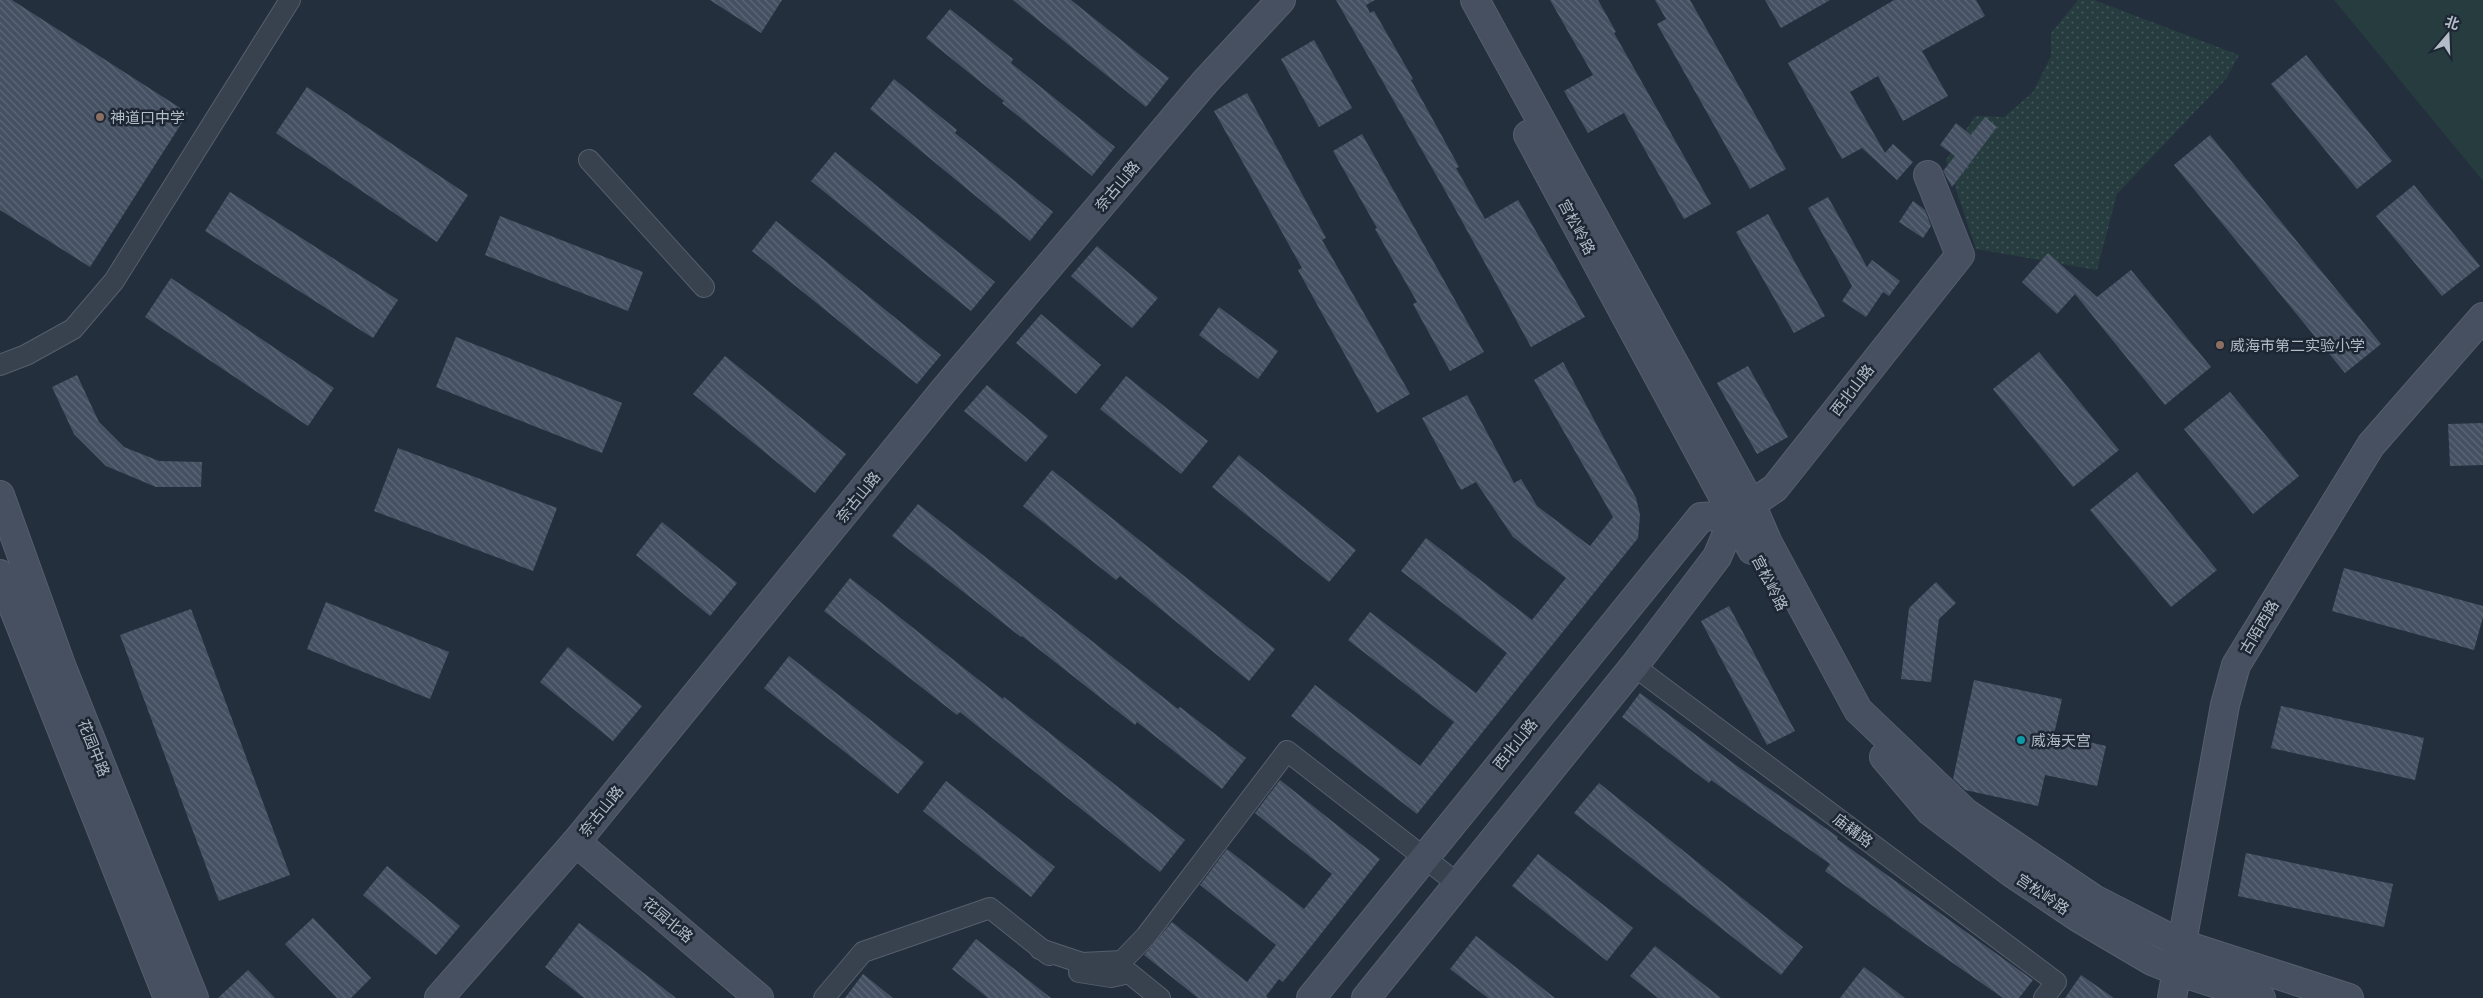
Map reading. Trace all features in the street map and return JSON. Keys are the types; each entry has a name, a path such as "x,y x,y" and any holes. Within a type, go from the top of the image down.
{"main road":[{"name":"奈古山路","path":"439,998 576,842 945,389 1206,82 1281,0"},
{"name":"宫松岭路","path":"1454,0 1743,509 1794,630 1857,724 1930,811 2012,873 2080,918 2152,961 2177,972 2261,998"},
{"path":"1475,0 1743,509 1768,543 1858,710 1966,814 2094,899 2182,944 2349,998"},
{"name":"西北山路","path":"1311,998 1423,857 1701,517 1743,509 1775,488 1960,255 1928,175"},
{"name":"古陌西路","path":"2172,998 2225,705 2236,665 2370,445 2483,317"},
{"name":"花园中路","path":"0,495 61,665 194,998"},
{"path":"1366,998 1634,666 1717,557 1743,509"},
{"path":"0,574 168,998"},
{"name":"花园北路","path":"576,842 760,998"}],"street":[{"path":"0,365 26,355 73,329 114,281 290,0"},
{"path":"589,160 704,287"},
{"name":"庙耩路","path":"1634,666 2056,982 2044,998"},
{"path":"1040,949 1082,963 1122,961 1146,936 1287,751 1458,884"},
{"path":"824,998 864,952 990,908 1040,949 1074,971 1112,977 1128,973 1160,998"}],"green space":[{"path":"2078,0 2094,0 2239,55 2226,79 2117,194 2097,270 1976,249 1946,160 1975,116 2004,117 2033,92 2051,56 2051,33"},
{"path":"2334,0 2483,0 2483,181"}],"building":[{"path":"0,0 12,0 188,113 90,267 0,210"},
{"path":"710,0 782,0 761,33"},
{"path":"1013,0 1071,0 1169,78 1146,107"},
{"path":"1336,0 1375,0 1366,5 1370,13 1374,11 1413,79 1411,80 1459,167 1456,168 1485,219 1518,200 1585,317 1531,347 1447,194"},
{"path":"1550,0 1598,0 1616,32 1614,33 1711,204 1684,219 1624,113 1588,133 1564,91 1593,75"},
{"path":"1655,0 1690,0 1786,169 1750,189 1657,24 1666,19"},
{"path":"1765,0 1830,0 1781,28"},
{"path":"1894,0 1976,0 1985,16 1922,51 1948,96 1903,121 1878,76 1850,92 1885,153 1893,144 1913,162 1897,180 1862,148 1842,159 1788,63"},
{"path":"950,9 1013,59 1011,63 1115,147 1092,176 926,38"},
{"path":"1314,40 1352,108 1319,127 1281,59"},
{"path":"2306,55 2392,161 2357,189 2271,84"},
{"path":"894,79 957,130 955,133 1053,212 1030,241 870,109"},
{"path":"307,87 468,195 437,242 276,133"},
{"path":"1247,93 1326,238 1322,240 1410,394 1377,413 1298,270 1302,268 1214,111"},
{"path":"1985,117 1997,127 1952,187 1943,171 1955,156 1940,145 1956,123 1971,135"},
{"path":"1362,134 1484,352 1450,371 1413,304 1417,302 1333,151"},
{"path":"2210,135 2381,344 2345,373 2174,165"},
{"path":"835,152 995,282 971,311 811,181"},
{"path":"2414,185 2480,266 2442,296 2376,216"},
{"path":"230,192 398,300 373,338 205,231"},
{"path":"1828,197 1867,267 1872,260 1900,281 1889,296 1883,292 1866,317 1842,301 1852,286 1808,208"},
{"path":"1913,201 1925,210 1931,226 1923,238 1899,222"},
{"path":"1768,214 1825,316 1794,333 1736,232"},
{"path":"500,216 643,272 628,311 485,255"},
{"path":"776,221 941,355 917,384 752,251"},
{"path":"1097,246 1158,298 1132,328 1071,276"},
{"path":"2048,253 2097,297 2131,270 2211,367 2165,405 2075,294 2057,314 2022,282"},
{"path":"171,278 334,388 308,426 145,317"},
{"path":"1219,307 1278,351 1258,379 1199,335"},
{"path":"1041,314 1101,365 1076,394 1016,343"},
{"path":"456,337 622,403 602,453 436,387"},
{"path":"2039,352 2119,450 2073,487 1993,389"},
{"path":"725,356 846,454 815,493 693,394"},
{"path":"1563,362 1636,498 1640,515 1638,538 1417,814 1291,716 1315,685 1420,766 1454,722 1348,640 1370,612 1476,693 1507,653 1401,571 1426,538 1532,620 1566,578 1513,537 1476,482 1461,490 1422,418 1467,395 1514,483 1521,479 1537,506 1590,546 1613,517 1534,380"},
{"path":"1748,366 1788,437 1757,454 1717,383"},
{"path":"77,375 99,422 124,447 159,461 202,462 201,487 156,487 106,466 74,434 52,387"},
{"path":"1126,376 1208,441 1181,474 1100,409"},
{"path":"987,385 1048,436 1026,462 964,411"},
{"path":"2230,392 2299,476 2253,514 2184,429"},
{"path":"2483,423 2483,465 2450,466 2448,424"},
{"path":"398,448 557,508 533,571 374,511"},
{"path":"1239,455 1356,550 1329,582 1212,487"},
{"path":"1052,470 1275,649 1249,681 1120,576 1116,580 1023,506"},
{"path":"2137,472 2217,570 2171,607 2090,510"},
{"path":"918,504 1178,709 1180,707 1246,758 1222,789 1137,722 1135,725 892,536"},
{"path":"662,522 737,583 710,616 636,555"},
{"path":"2344,568 2483,606 2483,617 2474,650 2332,611"},
{"path":"850,578 1185,840 1160,872 960,712 957,715 824,611"},
{"path":"1936,582 1956,603 1939,619 1931,682 1901,679 1909,608"},
{"path":"326,602 449,652 430,699 307,649"},
{"path":"1729,606 1795,731 1767,745 1701,621"},
{"path":"191,609 290,875 219,901 120,635"},
{"path":"568,647 642,706 613,741 540,682"},
{"path":"789,656 924,762 898,794 764,688"},
{"name":"威海天宫","path":"1974,680 2062,699 2054,734 2106,746 2097,786 2045,775 2038,806 1965,790 1953,779"},
{"path":"1640,693 1737,766 1838,837 1837,839 2033,980 2019,998 2003,998 1914,936 1825,871 1830,864 1711,780 1709,783 1622,717"},
{"path":"2281,706 2424,738 2415,780 2271,748"},
{"path":"1280,780 1380,859 1283,982 1279,979 1266,996 1268,998 1198,998 1144,955 1172,922 1247,982 1276,945 1200,885 1227,849 1304,909 1332,874 1255,813"},
{"path":"946,781 1055,867 1031,897 923,811"},
{"path":"1599,783 1803,947 1781,975 1574,813"},
{"path":"2246,853 2393,884 2384,927 2238,896"},
{"path":"1538,854 1633,928 1607,961 1512,886"},
{"path":"387,866 460,926 436,955 363,895"},
{"path":"313,918 371,978 351,998 337,998 285,944"},
{"path":"579,923 676,998 584,998 545,967"},
{"path":"1476,936 1555,998 1488,998 1450,969"},
{"path":"976,939 1051,998 988,998 952,969"},
{"path":"1655,946 1721,998 1658,998 1630,976"},
{"path":"1864,967 1905,998 1840,998"},
{"path":"248,970 275,998 218,998"},
{"path":"863,974 893,998 845,998"},
{"path":"2081,975 2114,998 2065,998"}],"place":[{"name":"神道口中学","path":"100,117"},
{"name":"威海市第二实验小学","path":"2220,345"},
{"name":"威海天宫","path":"2021,740"}]}
